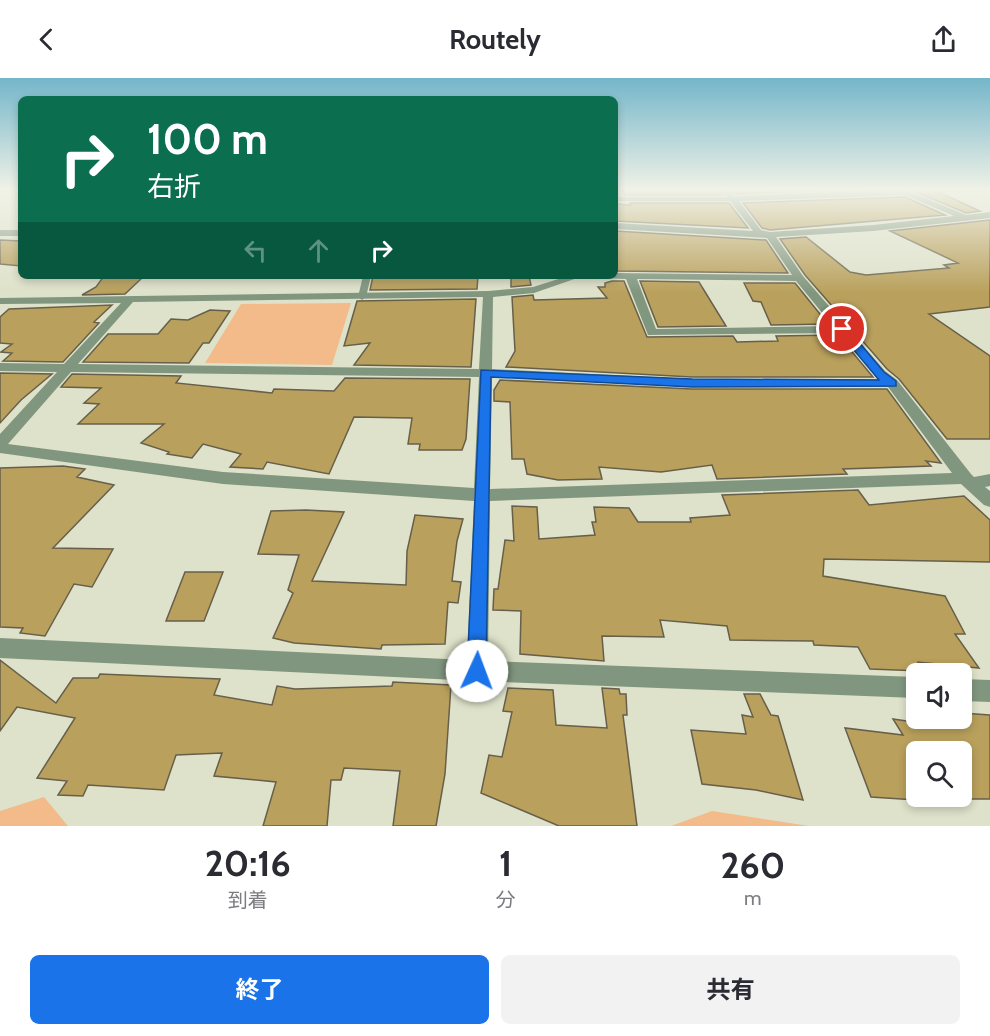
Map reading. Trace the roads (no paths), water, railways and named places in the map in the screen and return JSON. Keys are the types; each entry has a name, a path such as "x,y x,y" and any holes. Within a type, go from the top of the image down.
{"street":[{"path":"753,224 759,232 770,236 799,278 879,374 892,383 968,481 990,501"},
{"path":"618,226 770,236 902,224"},
{"path":"0,233 18,233"},
{"path":"618,277 799,278"},
{"path":"631,278 652,333 842,329"},
{"path":"0,301 488,294 534,290 569,279"},
{"path":"477,671 488,294"},
{"path":"0,443 129,300"},
{"path":"0,367 485,373 692,383 892,383"},
{"path":"0,448 224,478 482,495 990,480"},
{"path":"0,648 477,671 906,688"},
{"path":"972,690 990,691"}],"lane":[{"path":"362,297 366,279"}]}
